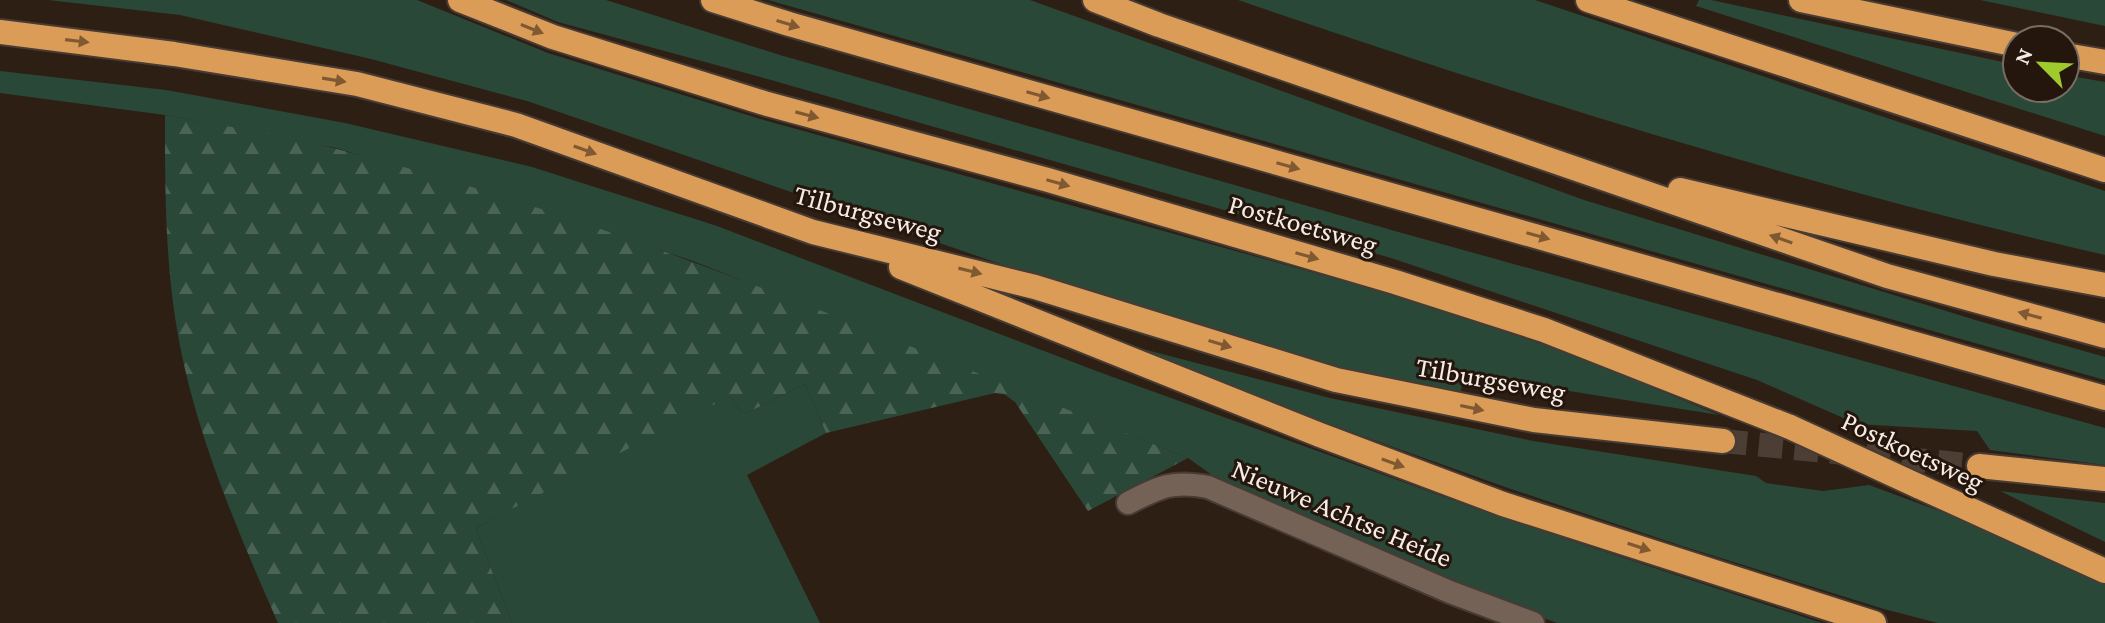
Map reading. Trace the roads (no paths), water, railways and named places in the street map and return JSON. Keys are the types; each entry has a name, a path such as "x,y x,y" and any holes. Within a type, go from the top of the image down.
{"highway":[{"name":"Postkoetsweg","path":"460,0 553,37 764,103 1048,180 1395,282 1544,330 1790,427 2105,571"},
{"name":"Postkoetsweg","path":"713,0 2105,398"},
{"path":"1095,0 1159,25 1887,276 2105,336"},
{"path":"1588,0 2105,170"},
{"path":"1801,0 2001,42"},
{"name":"Tilburgseweg","path":"0,32 174,54 357,84 516,125 813,232 1035,287 1336,380 1534,420 1723,441"},
{"path":"2081,58 2105,62"},
{"path":"1549,158 1994,264 2105,285"},
{"path":"813,232 1320,435 1503,504 1874,623"},
{"path":"1979,466 2105,479"}],"street":[{"name":"Nieuwe Achtse Heide","path":"1128,503 1161,485 1184,482 1208,487 1450,592 1533,623"}],"tunnel":[{"path":"1723,441 1979,466"}]}
